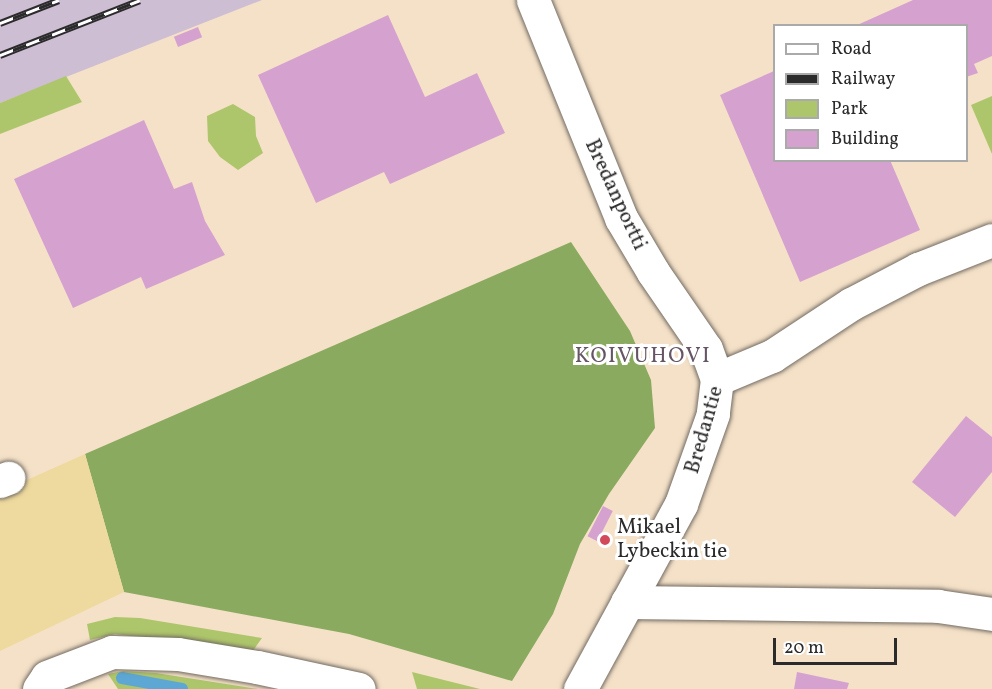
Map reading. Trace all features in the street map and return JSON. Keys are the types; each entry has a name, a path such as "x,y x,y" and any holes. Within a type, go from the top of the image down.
{"street":[{"name":"Bredanportti","path":"533,0 621,218 653,272 706,349 717,379"},
{"name":"Bredantie","path":"580,689 681,504 713,414 717,379 772,356 851,304 918,269 992,240"},
{"path":"627,602 938,606 992,614"},
{"path":"39,689 46,677 112,652 178,654 257,667 359,689"}],"shaded area":[{"path":"0,0 262,0 0,103"}],"green space":[{"path":"66,76 82,102 0,134 0,103"},
{"path":"992,96 992,154 971,105"},
{"path":"233,104 255,117 256,136 263,153 238,170 220,157 208,141 207,116"},
{"path":"571,242 630,331 651,380 655,428 609,494 580,544 553,614 512,681 349,634 124,592 85,454"},
{"path":"115,617 140,618 262,638 252,652 115,634 90,640 87,624"},
{"path":"123,671 156,673 258,689 118,689 108,674"},
{"path":"412,672 480,689 417,689"}],"sand":[{"path":"85,454 124,592 0,651 0,492"}],"building":[{"path":"913,0 992,0 992,56 974,64 978,73 968,76 968,24 859,24"},
{"path":"388,15 425,97 477,73 505,133 390,184 384,172 316,203 258,75"},
{"path":"198,27 202,37 178,47 174,37"},
{"path":"773,71 773,162 891,162 920,230 800,282 720,95"},
{"path":"144,120 174,189 192,182 205,221 225,255 146,289 141,277 73,308 14,179"},
{"path":"966,416 992,437 992,472 955,517 912,482"},
{"path":"603,506 613,511 597,541 588,536"},
{"path":"797,672 849,683 847,689 794,689"}],"waterway":[{"path":"122,678 182,689"}],"railway":[{"path":"0,23 59,0"},
{"path":"0,55 140,0"}],"place":[{"name":"Mikael Lybeckin tie","path":"605,540"}],"district":[{"name":"KOIVUHOVI","path":"643,357"}]}
